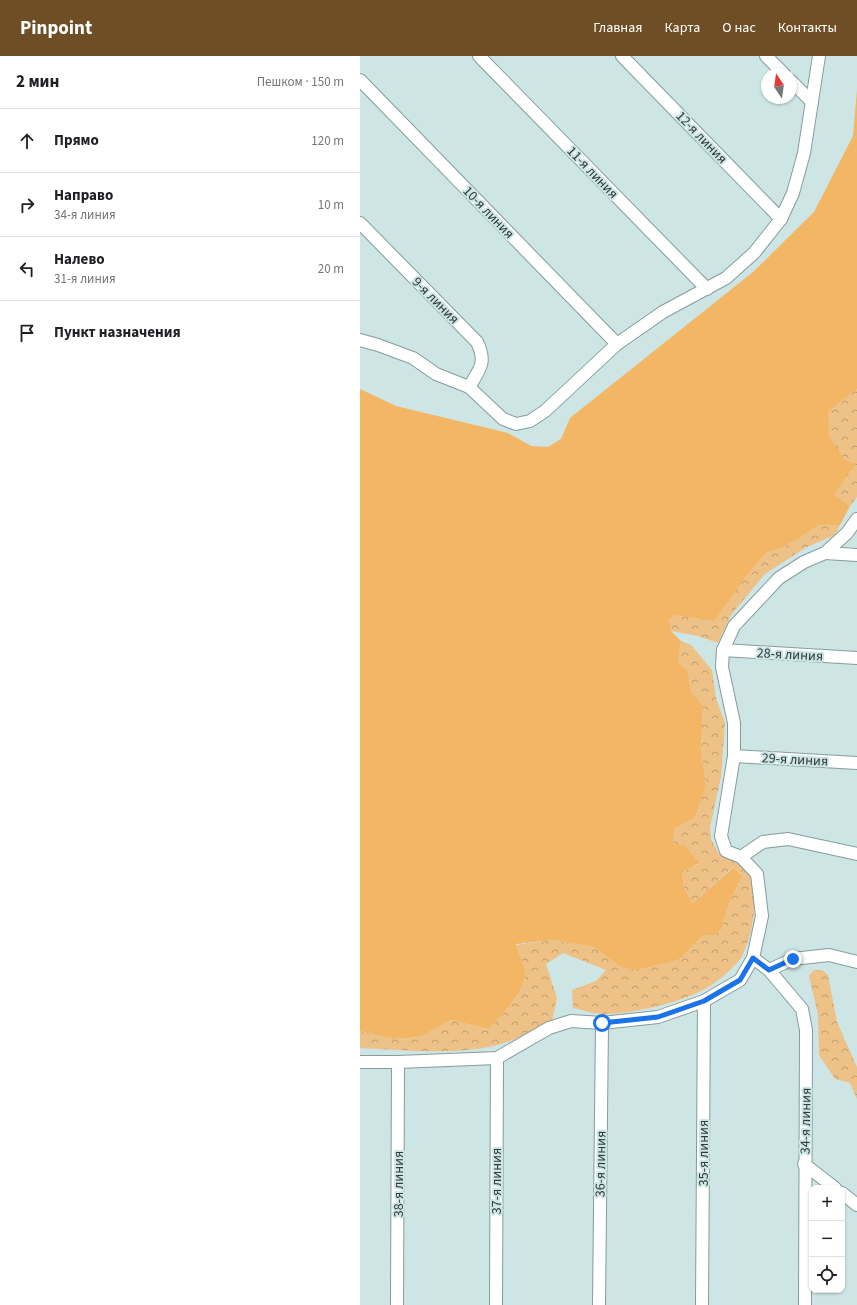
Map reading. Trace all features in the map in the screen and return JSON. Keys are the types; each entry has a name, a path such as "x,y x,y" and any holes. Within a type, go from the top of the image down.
{"street":[{"name":"11-я линия","path":"480,56 707,289"},
{"name":"12-я линия","path":"622,56 781,219"},
{"path":"766,56 778,68"},
{"path":"360,340 413,358 436,374 469,387 503,418 516,424 530,421 545,411 617,344 663,312 726,278 754,253 781,219 793,194 804,153 819,56"},
{"name":"10-я линия","path":"360,80 617,344"},
{"path":"797,86 812,102"},
{"name":"9-я линия","path":"360,223 477,342 482,353 481,367 469,387"},
{"path":"360,1062 497,1058 549,1028 571,1021 602,1023 658,1017 704,1001 740,980 753,958 762,916 757,874 741,857 726,851 721,836 734,756 734,723 722,667 723,650 734,626 780,578 804,562 825,553 847,533 857,520"},
{"path":"825,553 857,555"},
{"name":"28-я линия","path":"723,650 857,658"},
{"name":"29-я линия","path":"734,756 857,762"},
{"path":"741,857 763,842 788,839 857,854"},
{"path":"769,970 793,959 829,955 857,962"},
{"name":"34-я линия","path":"753,958 769,970 802,1009 806,1030 804,1164 805,1305"},
{"name":"35-я линия","path":"702,1305 704,1001"},
{"name":"36-я линия","path":"599,1305 602,1023"},
{"name":"37-я линия","path":"496,1305 497,1058"},
{"name":"38-я линия","path":"397,1305 398,1062"},
{"path":"804,1164 831,1185"},
{"path":"845,1195 857,1205"}],"green space":[{"path":"857,389 857,497 850,506 834,494 841,482 844,459 828,436 828,412"},
{"path":"819,525 840,525 835,535 805,548 765,574 731,615 718,643 698,636 671,631 669,620 675,615 683,616 749,572 767,552 784,547"},
{"path":"681,641 691,645 712,670 716,698 725,723 721,777 710,827 711,839 719,854 733,859 750,873 754,886 755,909 753,921 747,945 738,962 725,975 710,986 687,997 658,1006 629,1012 599,1014 573,1008 572,990 596,981 606,970 563,953 546,964 557,998 552,1021 521,1036 501,1044 468,1050 413,1051 360,1048 360,1031 393,1039 420,1037 451,1020 489,1029 513,1002 525,979 523,961 516,945 553,940 595,947 621,967 680,959 703,935 714,936 722,929 727,908 742,876 732,868 693,903 684,889 682,873 698,864 673,844 675,828 695,818 706,786 701,750 703,706 691,692 688,671 678,662"},
{"path":"814,970 822,970 828,975 837,1022 857,1067 857,1099 850,1083 835,1079 819,1055 818,1015 809,976"}],"shaded area":[{"path":"857,90 857,389 828,412 829,436 844,459 855,464 834,494 850,506 840,525 819,525 784,547 767,552 749,572 714,621 675,615 669,620 671,631 681,641 678,662 688,671 691,692 703,706 701,750 706,786 695,818 675,828 673,844 684,845 699,863 682,873 684,889 693,903 733,868 742,876 727,908 722,929 714,936 703,935 680,959 636,970 621,967 594,947 553,940 516,944 525,971 525,978 513,1002 489,1029 451,1020 420,1037 393,1039 360,1031 360,389 396,406 508,433 531,446 548,447 561,439 570,418 753,272 814,212 853,136"}],"route":[{"path":"602,1023 658,1017 704,1001 740,980 753,958 769,970 793,959"}]}
